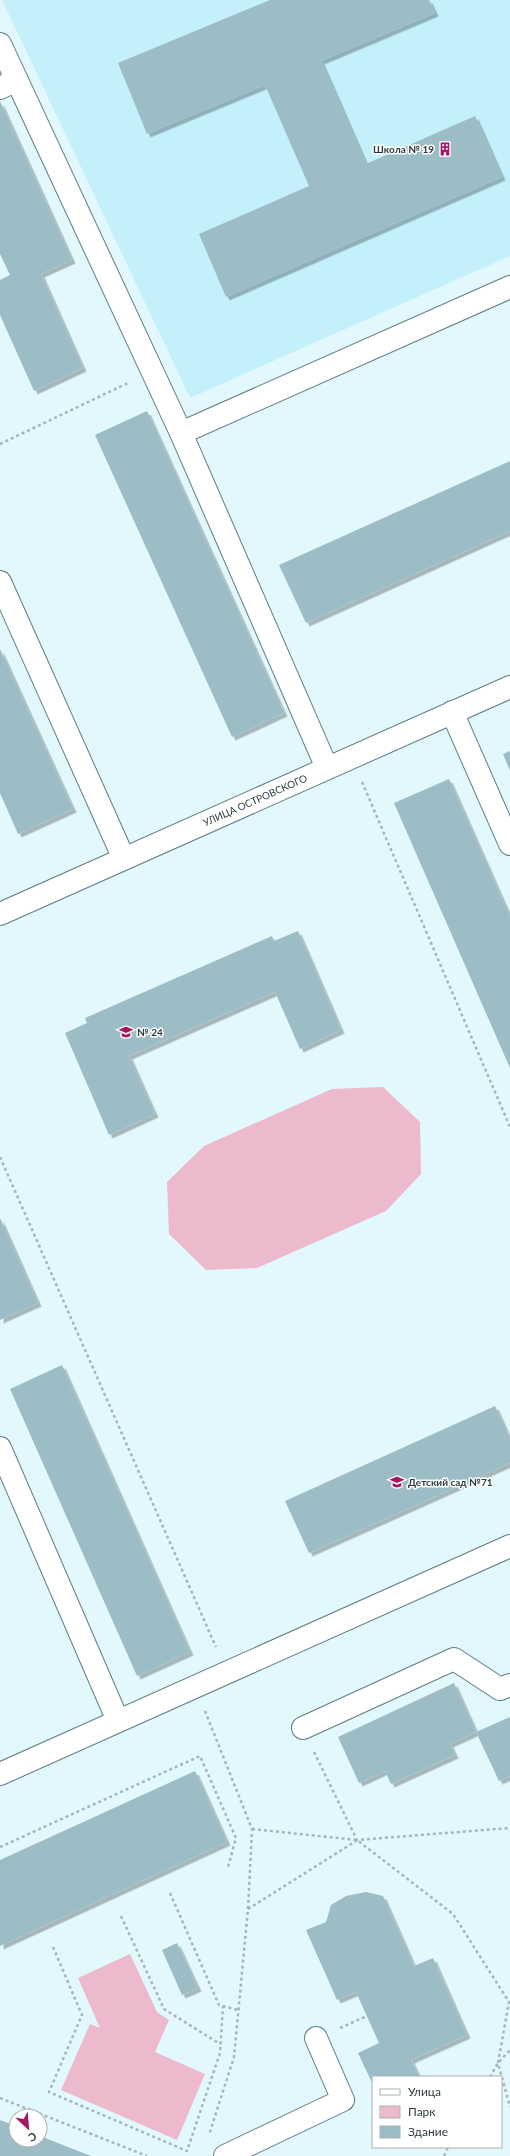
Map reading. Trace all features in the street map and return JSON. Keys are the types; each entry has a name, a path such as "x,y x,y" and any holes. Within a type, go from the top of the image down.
{"street":[{"path":"0,44 8,84 152,371 327,768"},
{"path":"181,434 510,287"},
{"path":"0,582 124,859"},
{"name":"УЛИЦА ОСТРОВСКОГО","path":"0,914 510,686"},
{"path":"452,712 510,844"},
{"path":"0,1448 118,1721"},
{"path":"0,1774 510,1546"},
{"path":"303,1728 454,1659 500,1690 510,1685"},
{"path":"225,2156 342,2100 316,2038"}],"path":[{"path":"0,444 152,371"},
{"path":"352,757 510,1127"},
{"path":"0,1157 227,1672"},
{"path":"195,1687 252,1829 248,1909 234,2057 207,2141"},
{"path":"303,1728 357,1840 453,1914 509,2001 498,2063 502,2076"},
{"path":"0,1847 200,1756 236,1838 228,1867"},
{"path":"252,1829 357,1840 510,1828"},
{"path":"248,1909 357,1840"},
{"path":"170,1893 219,2005 238,2010"},
{"path":"121,1916 164,2009 220,2044"},
{"path":"53,1946 82,2015 49,2092 187,2151 220,2052 223,2006"},
{"path":"491,2076 498,2063 510,2050"},
{"path":"502,2078 510,2107"},
{"path":"0,2098 147,2156"}],"shaded area":[{"path":"2,0 510,0 510,256 190,398"}],"green space":[{"path":"383,1087 420,1122 421,1174 386,1211 257,1268 206,1270 169,1234 167,1182 204,1146 332,1089"},
{"path":"130,1954 157,2012 169,2020 155,2052 205,2074 177,2140 61,2090 90,2024 100,2028 78,1978"}],"building":[{"name":"Школа № 19","path":"270,0 429,0 435,13 321,61 366,164 475,116 502,177 226,297 199,234 309,186 265,85 147,134 118,63"},
{"path":"0,101 72,260 41,274 83,368 34,391 0,315 0,280 10,275 0,254"},
{"path":"147,411 284,713 232,737 95,435"},
{"path":"510,461 510,531 306,623 279,565"},
{"path":"0,649 73,809 18,834 0,793"},
{"path":"510,751 510,771 503,754"},
{"path":"449,779 510,917 510,1068 394,803"},
{"name":"№ 24","path":"298,931 341,1030 300,1049 275,992 129,1056 155,1114 109,1135 65,1033 87,1023 85,1018 272,936 274,941"},
{"path":"0,1218 38,1303 0,1320"},
{"path":"62,1365 190,1652 137,1676 10,1389"},
{"name":"Детский сад №71","path":"495,1406 510,1439 510,1463 309,1553 285,1501"},
{"path":"454,1683 476,1732 450,1744 455,1755 391,1784 385,1771 359,1783 338,1737"},
{"path":"510,1717 510,1776 499,1781 476,1732"},
{"path":"195,1771 227,1842 0,1946 0,1860"},
{"path":"366,1892 383,1896 414,1966 433,1958 467,2035 411,2060 419,2076 372,2076 372,2083 358,2053 379,2043 356,1992 337,2000 306,1930 326,1922 331,1905 346,1896"},
{"path":"177,1943 198,1988 182,1995 162,1950"},
{"path":"0,2120 8,2123 8,2148 48,2148 48,2139 91,2156 0,2156"}],"place":[{"name":"Школа № 19","path":"445,149"},
{"name":"№ 24","path":"126,1032"},
{"name":"Детский сад №71","path":"397,1482"}]}
